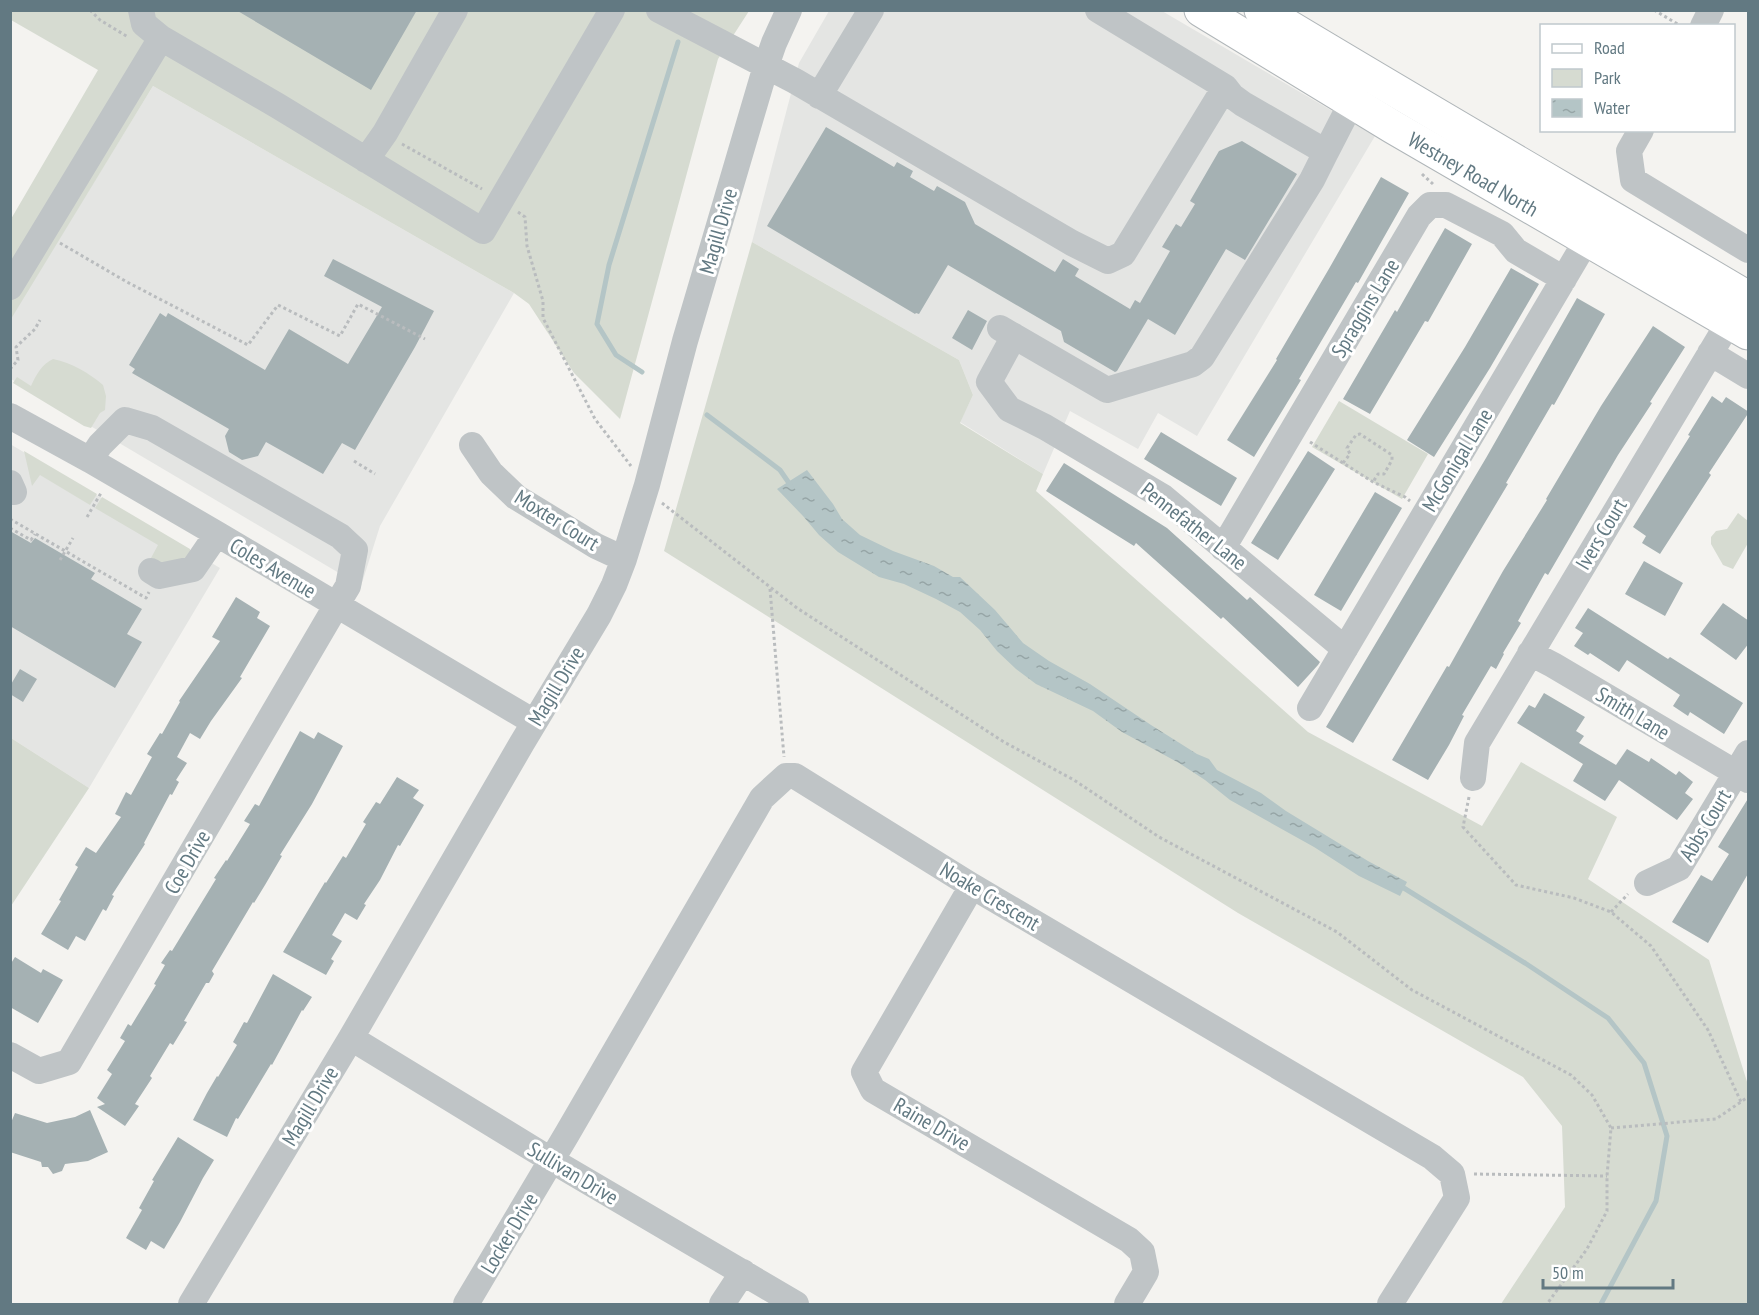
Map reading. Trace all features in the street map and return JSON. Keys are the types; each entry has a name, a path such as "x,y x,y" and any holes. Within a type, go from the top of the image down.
{"main road":[{"name":"Westney Road North","path":"1201,10 1351,102 1596,226"},
{"name":"Westney Road North","path":"1261,10 1367,74 1596,226 1743,312"}],"street":[{"path":"141,10 144,24 156,45 278,106 483,231 612,10"},
{"path":"366,160 385,133 455,10"},
{"path":"659,10 766,66 1072,243 1108,261 1123,254 1226,87"},
{"name":"Magill Drive","path":"191,1305 351,1038 534,722 599,615 624,560 685,341 766,66 789,10"},
{"path":"819,96 872,10"},
{"path":"1098,10 1226,87 1232,96 1243,104 1326,152 1367,74"},
{"path":"1704,24 1711,10"},
{"path":"10,287 156,45"},
{"path":"1640,132 1629,151 1633,180 1749,250"},
{"name":"Pennefather Lane","path":"1326,152 1312,180 1202,357 1193,364 1107,390 1007,332 989,382 1009,409 1045,427 1163,497 1346,649"},
{"name":"Spraggins Lane","path":"1223,548 1419,216 1430,205 1446,205"},
{"path":"1446,205 1502,234 1516,251 1564,279"},
{"name":"McGonigal Lane","path":"1310,708 1596,226"},
{"name":"Ivers Court","path":"1473,778 1477,743 1710,353 1743,312"},
{"path":"1710,353 1749,376"},
{"name":"Coe Drive","path":"10,1055 39,1071 69,1062 348,586 355,550 340,536 152,428 125,420 100,445 90,460"},
{"name":"Coles Avenue","path":"14,427 90,460 534,722"},
{"name":"Moxter Court","path":"472,445 491,472 516,497 596,546 624,560"},
{"path":"153,582 159,576 193,569 217,534"},
{"name":"Smith Lane","path":"1530,653 1745,769"},
{"name":"Abbs Court","path":"1647,883 1679,868 1745,769"},
{"path":"551,1160 762,798 786,776"},
{"name":"Noake Crescent","path":"786,776 795,776 972,886 1432,1157 1452,1174"},
{"name":"Raine Drive","path":"972,886 864,1072 873,1090 1129,1240 1142,1252 1146,1272 1127,1305"},
{"name":"Sullivan Drive","path":"351,1038 796,1305"},
{"name":"Locker Drive","path":"466,1305 551,1160"},
{"path":"1390,1305 1457,1198 1452,1174"},
{"path":"722,1305 742,1272"}],"path":[{"path":"90,10 100,20 156,45"},
{"path":"1654,10 1678,24"},
{"path":"385,133 525,217 527,246 543,301 543,318 595,419 657,498 770,589 1004,742 1074,780 1160,837 1337,932 1412,990 1571,1075 1592,1095 1611,1128 1607,1211 1587,1249 1547,1305"},
{"path":"1416,169 1443,193 1446,205"},
{"path":"43,233 127,282 248,345 278,305 340,336 358,304 425,339"},
{"path":"10,369 18,360 16,346 40,320"},
{"path":"1292,431 1373,482 1405,497 1425,514"},
{"path":"1343,463 1350,454 1347,448 1356,435 1360,434 1392,455 1392,460 1384,474 1378,474 1373,482"},
{"path":"354,461 375,474"},
{"path":"87,517 101,493"},
{"path":"10,519 146,598 153,582"},
{"path":"10,528 31,540 35,534"},
{"path":"60,560 74,538"},
{"path":"770,589 786,776"},
{"path":"1473,778 1463,827 1516,885 1574,898 1611,912 1651,946 1708,1030 1741,1102"},
{"path":"1611,912 1627,894 1647,883"},
{"path":"1611,1128 1716,1119 1749,1097"},
{"path":"1452,1174 1607,1176"}],"shaded area":[{"path":"829,11 1162,11 1375,136 1197,436 1158,413 1138,449 1070,411 1043,474 960,422 973,395 959,360 752,242 799,63"},
{"path":"153,86 514,293 380,526 361,586 11,379 10,319"},
{"path":"10,444 220,568 89,788 11,738"}],"green space":[{"path":"11,11 749,11 718,59 620,419 574,373 529,304 514,293 153,86 11,319 11,219 98,70 11,20"},
{"path":"752,242 959,360 973,395 960,423 1043,474 1036,491 1308,732 1482,826 1521,762 1617,817 1588,879 1709,960 1748,1085 1748,1304 1501,1304 1565,1207 1562,1126 1523,1077 1238,913 664,551"},
{"path":"53,359 80,369 103,385 106,396 105,410 100,413 91,428 13,383 17,377 31,386 37,374"},
{"path":"1339,401 1428,454 1402,499 1312,447"},
{"path":"24,451 97,494 90,505 40,475 32,486"},
{"path":"102,497 190,549 185,560 163,566 151,558 158,545 95,508"},
{"path":"1738,513 1748,521 1748,543 1733,569 1723,565 1711,544 1711,537 1716,531 1727,529"},
{"path":"11,738 89,788 11,906"}],"water":[{"path":"807,470 842,519 860,535 893,551 934,566 953,577 960,577 995,610 1023,643 1197,754 1209,759 1217,770 1261,793 1368,861 1407,882 1400,896 1359,876 1314,847 1230,800 1179,763 1122,732 1093,711 1036,684 997,651 980,630 960,612 904,584 879,577 838,552 819,535 777,489"}],"building":[{"path":"236,10 417,10 371,90"},
{"path":"826,127 894,167 897,162 913,171 910,177 934,191 937,186 965,202 975,224 1055,272 1063,259 1079,269 1075,276 1130,309 1135,300 1140,303 1170,251 1162,247 1176,224 1181,227 1195,204 1190,201 1219,151 1242,141 1297,174 1245,260 1226,249 1175,335 1148,319 1115,372 1064,342 1061,331 948,265 919,314 915,314 767,226"},
{"path":"1381,177 1409,193 1254,457 1227,440 1277,360"},
{"path":"1445,228 1472,244 1428,322 1425,321 1370,414 1343,399 1395,310 1397,312"},
{"path":"333,259 434,311 355,450 342,443 323,474 266,442 258,456 242,460 229,452 225,436 229,429 132,373 135,369 129,365 160,313 166,317 168,313 265,370 289,329 348,364 382,307 324,276"},
{"path":"1511,268 1539,284 1434,457 1407,440"},
{"path":"1577,298 1605,314 1554,405 1552,404 1506,483 1508,484 1353,743 1326,727 1486,458"},
{"path":"968,310 987,321 972,350 952,338"},
{"path":"1653,326 1685,347 1618,455 1548,575 1545,573 1518,621 1521,623 1496,669 1491,666 1428,780 1392,760 1447,666 1449,667 1601,406"},
{"path":"1712,396 1722,403 1726,397 1749,412 1660,554 1642,543 1646,536 1633,527 1690,436 1688,435"},
{"path":"1161,432 1237,478 1221,506 1144,459"},
{"path":"1308,451 1335,469 1278,560 1251,543"},
{"path":"1064,463 1167,528 1247,600 1250,597 1320,662 1318,665 1298,687 1223,617 1221,619 1136,543 1134,546 1046,491"},
{"path":"1375,492 1402,508 1341,611 1314,595"},
{"path":"10,531 31,543 35,538 95,573 91,579 142,609 127,634 142,642 115,688 10,626"},
{"path":"1644,561 1683,583 1665,616 1625,594"},
{"path":"236,597 260,612 257,618 270,626 240,677 242,678 200,739 190,733 177,757 187,763 176,780 179,782 172,795 170,794 145,844 112,895 114,896 106,911 103,909 85,941 76,936 68,950 41,934 61,901 59,900 78,867 75,865 86,847 96,853 121,817 115,814 126,792 131,795 152,757 147,754 160,733 162,734 179,701 220,641 212,637"},
{"path":"1723,603 1749,621 1749,643 1736,660 1700,634"},
{"path":"1588,608 1743,703 1724,734 1690,712 1688,716 1673,706 1680,695 1627,660 1619,672 1590,653 1588,655 1574,646 1583,633 1575,628"},
{"path":"20,669 37,679 23,702 10,694 10,686"},
{"path":"1544,693 1585,717 1576,731 1584,736 1579,743 1616,765 1627,749 1649,762 1651,758 1676,775 1679,771 1693,782 1685,793 1693,799 1677,820 1619,780 1605,801 1573,781 1583,764 1517,723 1529,705 1535,708"},
{"path":"300,731 314,739 318,732 343,746 312,804 280,855 282,856 212,971 214,974 209,983 206,983 184,1021 187,1022 173,1045 170,1043 150,1076 152,1078 135,1104 139,1106 125,1126 97,1107 105,1104 97,1098 112,1074 107,1070 125,1041 120,1038 128,1024 131,1026 156,985 154,984 165,965 161,963 170,950 172,951 216,879 214,878 250,824 244,821 255,804 259,806"},
{"path":"397,777 419,790 413,798 424,805 400,846 398,845 357,920 345,913 332,935 342,941 331,959 334,961 326,975 283,952 325,882 343,856 346,858 366,824 363,822 376,802 380,804"},
{"path":"1749,797 1749,872 1708,943 1672,922 1701,875 1712,881 1729,854 1718,847"},
{"path":"15,957 41,973 43,969 63,980 38,1023 10,1007 10,965"},
{"path":"273,974 312,997 302,1010 272,1065 238,1119 236,1118 227,1137 193,1120 237,1045 233,1042 244,1022 247,1023"},
{"path":"90,1110 108,1152 88,1161 65,1164 62,1171 53,1174 48,1167 42,1167 41,1162 10,1152 10,1125 15,1113 47,1123 75,1117"},
{"path":"178,1137 214,1160 164,1249 151,1241 146,1250 126,1238 142,1210 139,1208 154,1181 152,1180"}],"waterway":[{"path":"642,372 616,355 597,324 609,265 678,42"},
{"path":"707,415 780,470 791,486"},
{"path":"1399,885 1525,963 1608,1018 1644,1063 1667,1136 1656,1201 1601,1304"}]}
